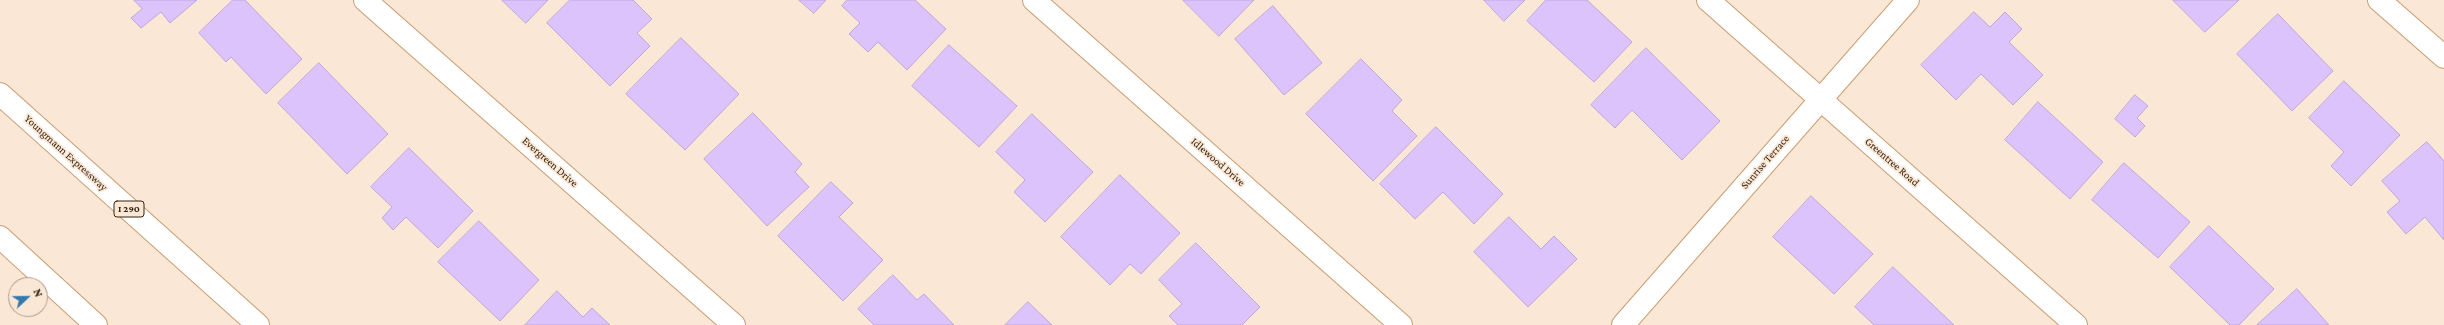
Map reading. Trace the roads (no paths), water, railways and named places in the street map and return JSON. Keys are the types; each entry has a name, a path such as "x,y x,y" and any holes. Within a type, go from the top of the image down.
{"main road":[{"name":"Evergreen Drive","path":"365,0 734,325"},
{"name":"Idlewood Drive","path":"1034,0 1401,325"},
{"name":"Greentree Road","path":"1708,0 2076,325"},
{"name":"Sunrise Terrace","path":"1623,325 1908,0"},
{"path":"2379,0 2444,57"},
{"name":"Youngmann Expressway","path":"0,94 258,325"},
{"path":"0,237 96,325"}]}
